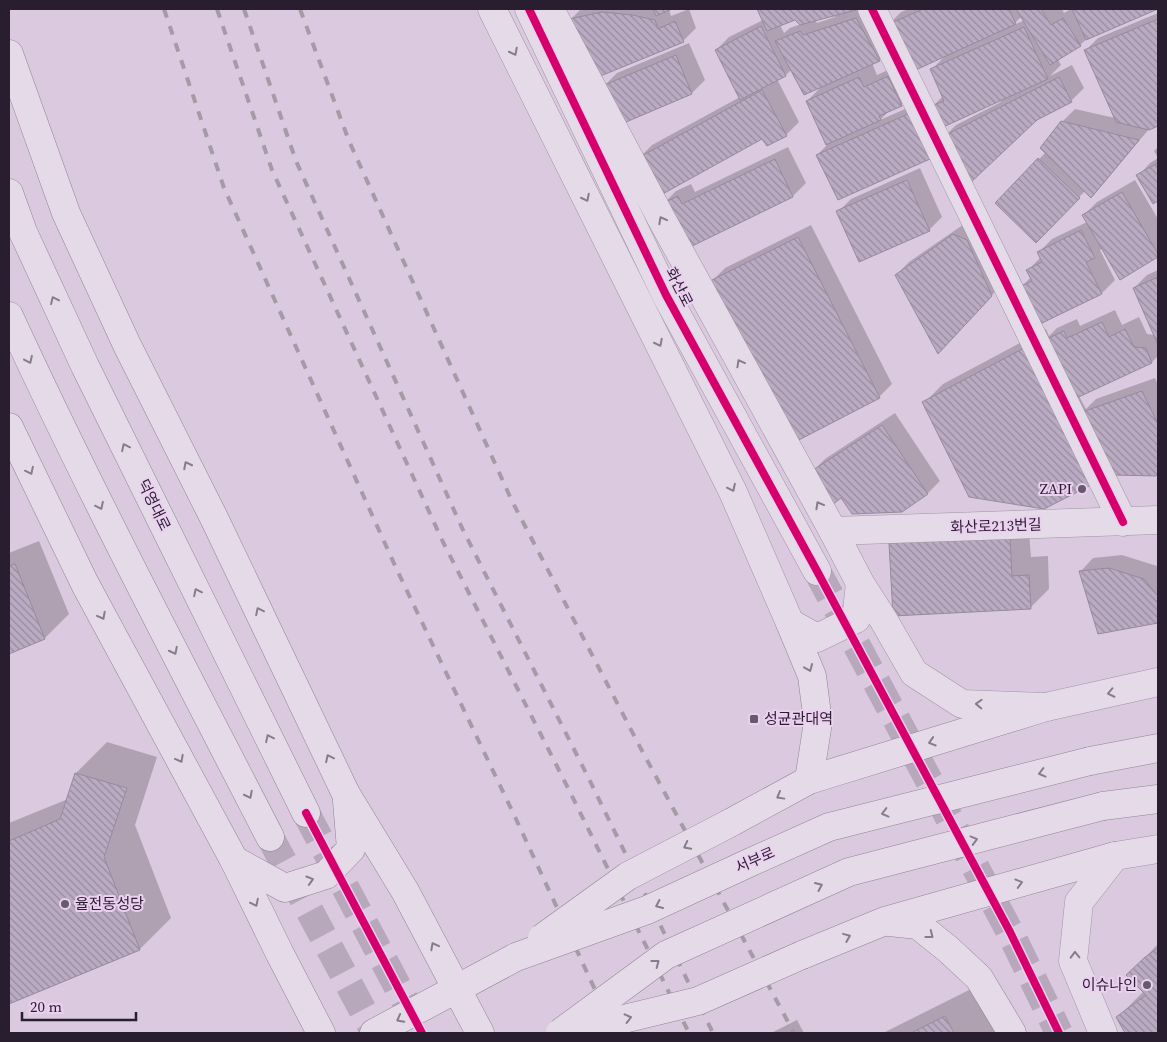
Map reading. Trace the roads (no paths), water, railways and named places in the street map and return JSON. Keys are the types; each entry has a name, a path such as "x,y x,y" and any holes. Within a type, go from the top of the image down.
{"main road":[{"path":"492,9 733,492 812,676 818,722 809,780"},
{"name":"화산로","path":"529,9 666,295 817,571"},
{"path":"550,9 661,218 833,530 860,583 884,619 914,673 962,704 1046,707"},
{"path":"872,9 1123,522"},
{"path":"9,54 66,213 127,345 214,518 346,794 405,891 480,1033"},
{"name":"덕영대로","path":"9,194 23,232 85,366 306,813"},
{"path":"9,316 42,388 128,562 270,837"},
{"path":"9,427 85,584 234,860 321,1033"},
{"name":"화산로213번길","path":"833,530 1158,520"},
{"path":"790,623 817,638 856,619 860,583"},
{"path":"516,957 628,876 809,780 1046,707 1158,682"},
{"name":"서부로","path":"374,1033 516,957 647,910 829,828 1090,761 1158,748"},
{"path":"234,860 285,888 326,875 351,849 346,794"},
{"path":"562,1033 666,955 849,872 1103,806 1158,799"},
{"path":"562,1033 698,1001 885,921 1115,856 1158,849"},
{"path":"1103,1033 1073,961 1079,902 1115,856"},
{"path":"885,921 918,925 949,950 979,978 1012,1033"}],"tunnel":[{"path":"817,571 1010,932 1059,1033"},
{"path":"306,813 422,1033"},
{"path":"270,837 375,1033"}],"railway":[{"path":"164,9 224,188 397,570 516,819 615,1033"},
{"path":"217,9 272,170 443,542 568,788 689,1033"},
{"path":"244,9 296,161 463,530 588,777 713,1033"},
{"path":"300,9 349,141 512,501 640,747 794,1033"}],"place":[{"name":"ZAPI","path":"1082,489"},
{"name":"성균관대역","path":"754,719"},
{"name":"율전동성당","path":"65,904"},
{"name":"이슈나인","path":"1147,985"}]}
